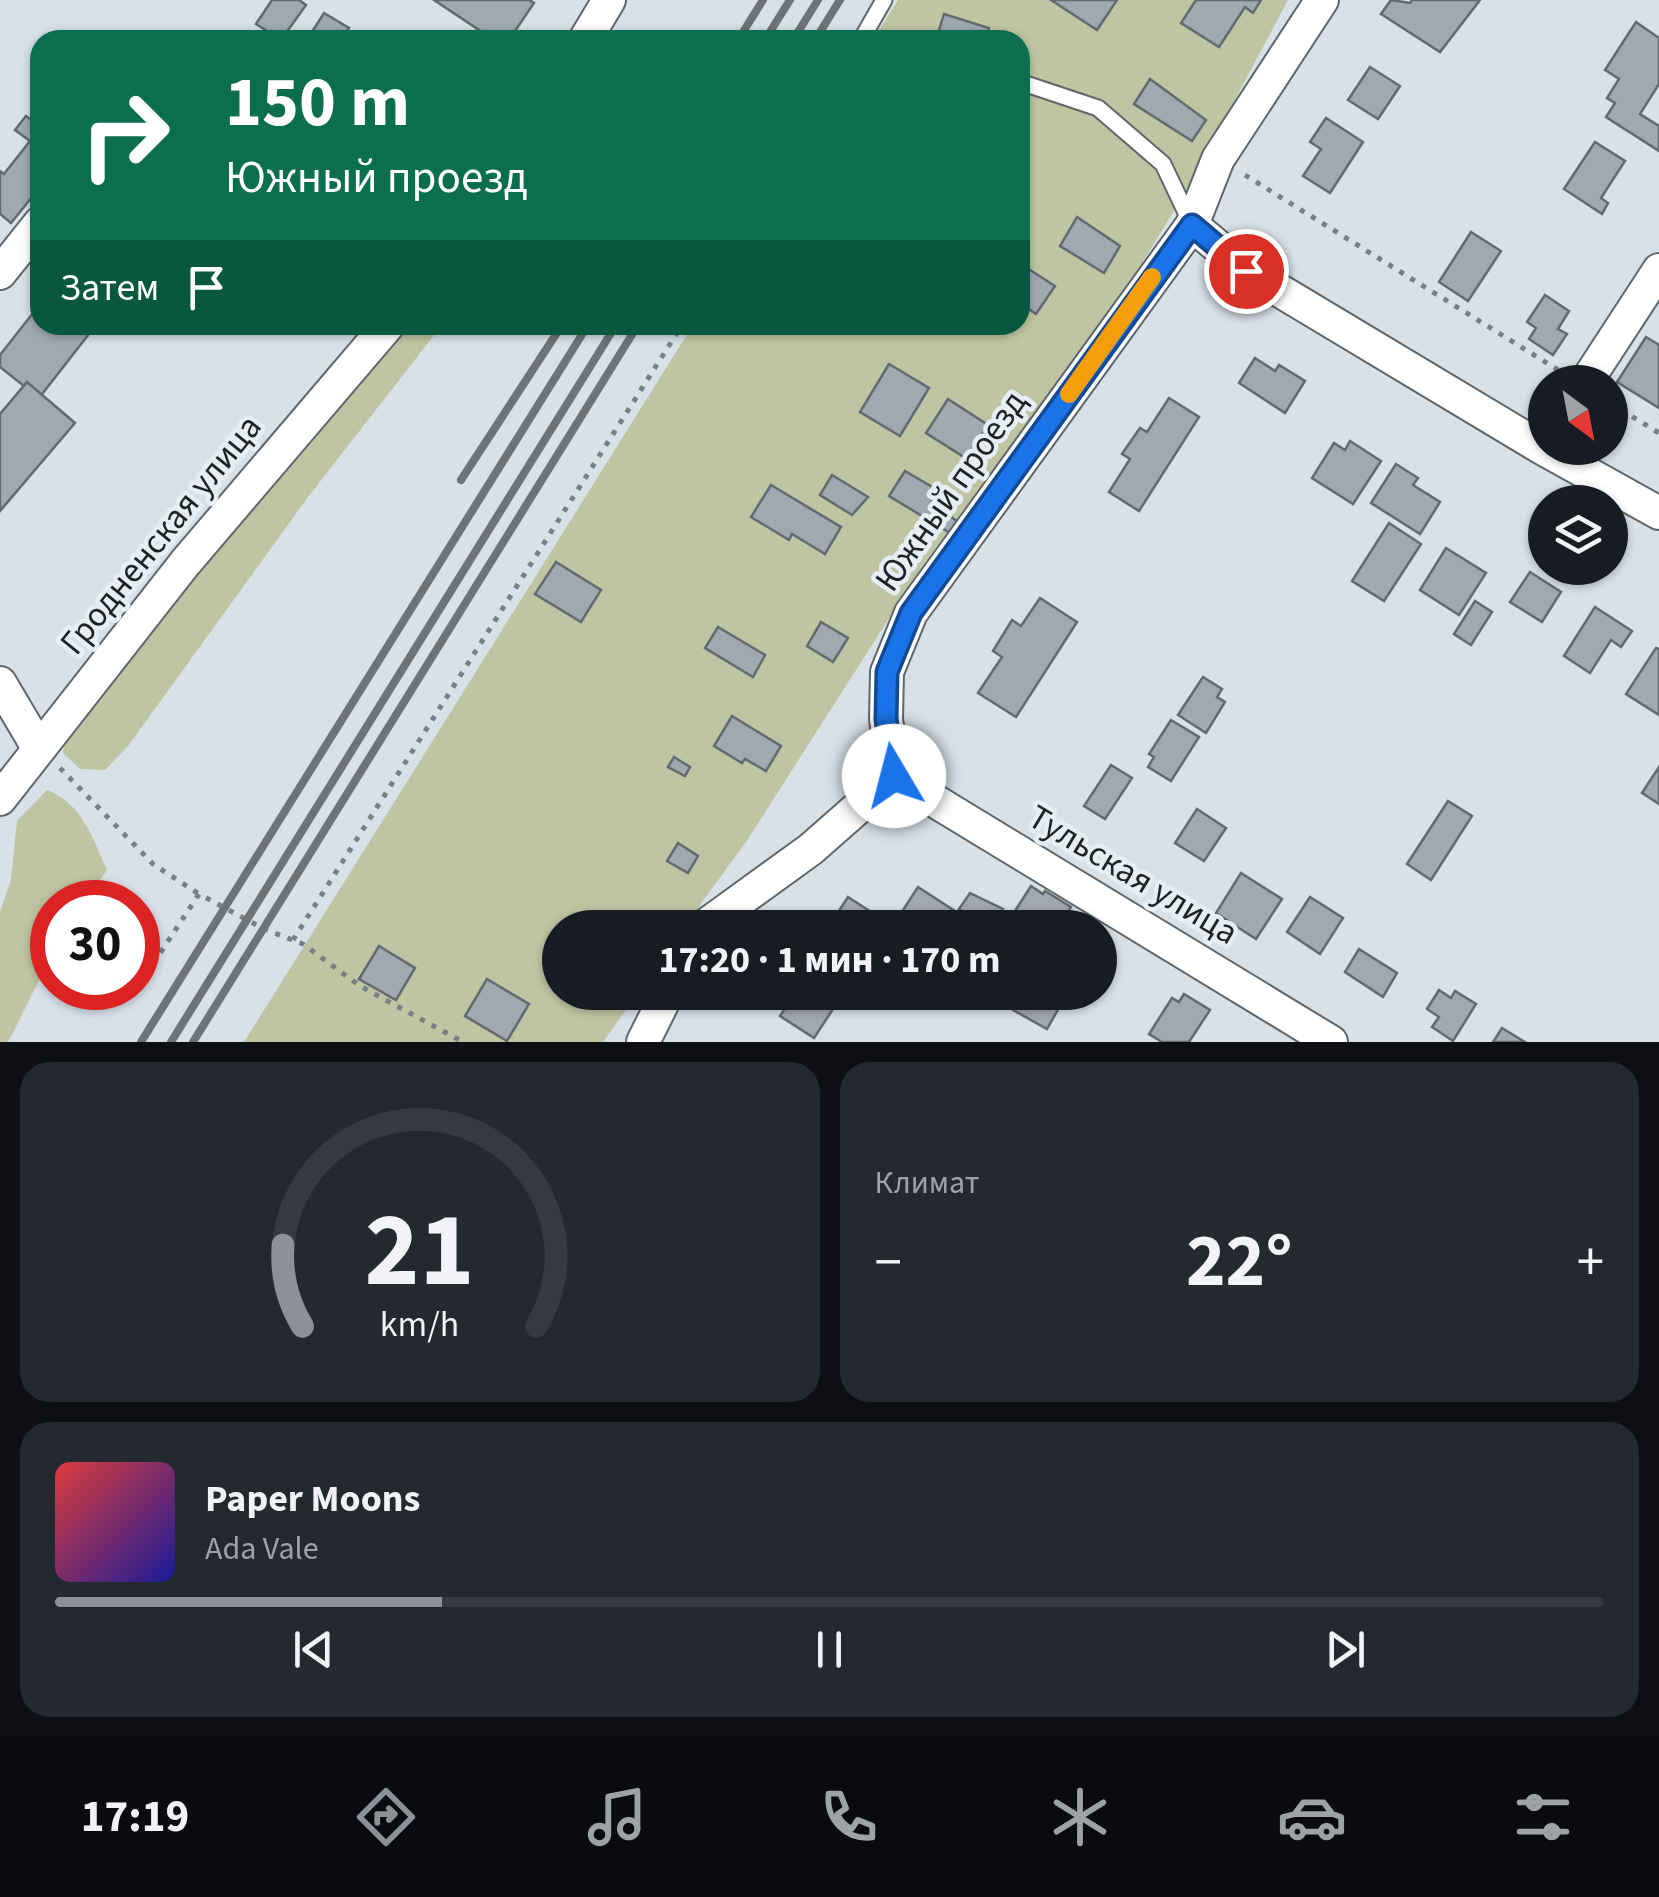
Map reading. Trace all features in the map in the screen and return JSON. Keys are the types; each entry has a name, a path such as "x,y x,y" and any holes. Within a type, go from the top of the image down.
{"street":[{"path":"591,30 609,0"},
{"name":"Южный проезд","path":"894,776 886,719 887,672 911,613 1192,225 1218,158 1322,0"},
{"path":"1192,225 1246,271 1528,437"},
{"path":"0,273 30,236"},
{"path":"1585,365 1654,290"},
{"name":"Гродненская улица","path":"0,799 184,562 379,335"},
{"path":"1577,465 1659,513"},
{"path":"0,683 39,749"},
{"path":"727,910 811,849 894,776"},
{"name":"Тульская улица","path":"894,776 1331,1042"},
{"path":"643,1042 659,1010"}],"lane":[{"path":"868,30 884,0"},
{"path":"1030,85 1098,108 1164,164 1192,225"}],"path":[{"path":"1218,158 1554,365"},
{"path":"292,940 676,335"},
{"path":"1628,413 1659,433"},
{"path":"39,749 77,783 124,838 153,864 199,894 292,940 360,986 464,1042"},
{"path":"160,953 199,894"}],"green space":[{"path":"898,0 1288,0 1189,186 1125,291 925,562 748,839 696,910 542,910 542,1010 626,1010 603,1042 244,1042 687,335 1030,335 1030,30 879,30"},
{"path":"397,335 434,335 308,497 128,746 105,770 80,769 63,753 67,732"},
{"path":"47,790 59,796 78,813 107,870 100,880 30,880 30,999 12,1035 7,1042 0,1042 0,912 11,880 17,821"}],"building":[{"path":"272,0 299,0 306,5 288,30 265,30 256,24"},
{"path":"434,0 534,3 516,30 479,30"},
{"path":"1051,0 1117,0 1097,30"},
{"path":"1196,0 1261,0 1253,13 1245,7 1219,47 1181,23"},
{"path":"1391,0 1480,0 1440,52 1381,14"},
{"path":"324,13 349,28 348,30 313,30"},
{"path":"944,14 989,28 988,30 939,30"},
{"path":"1636,22 1659,38 1659,84 1640,114 1659,126 1659,151 1606,117 1615,103 1607,98 1619,79 1605,70"},
{"path":"1370,67 1400,86 1378,119 1348,100"},
{"path":"1150,79 1206,120 1192,141 1134,104"},
{"path":"26,116 30,119 30,141 15,130"},
{"path":"1326,118 1363,142 1330,193 1303,176 1321,149 1310,142"},
{"path":"30,141 30,199 11,223 0,214 0,171 4,174"},
{"path":"1595,142 1625,161 1601,198 1608,203 1602,214 1564,189"},
{"path":"1077,217 1120,246 1104,273 1060,246"},
{"path":"1471,232 1501,251 1468,301 1439,282"},
{"path":"1030,270 1055,286 1036,314 1030,310"},
{"path":"1545,295 1569,311 1558,329 1567,334 1553,355 1529,339 1536,328 1527,322"},
{"path":"30,317 30,335 88,335 39,398 0,367 0,355"},
{"path":"1646,337 1659,345 1659,408 1628,389 1628,365"},
{"path":"1255,358 1275,371 1279,365 1305,381 1285,413 1239,383"},
{"path":"889,364 929,388 900,436 860,412"},
{"path":"27,382 75,423 0,511 0,414"},
{"path":"1169,398 1199,417 1139,511 1109,492 1130,459 1122,454 1140,428 1147,432"},
{"path":"948,399 988,425 967,459 926,433"},
{"path":"1350,441 1381,461 1353,504 1312,478 1334,443 1345,450"},
{"path":"1396,464 1418,478 1413,485 1440,502 1420,534 1371,503"},
{"path":"905,471 939,491 930,504 957,521 950,533 889,496"},
{"path":"832,475 868,497 852,515 820,495"},
{"path":"771,485 841,527 825,554 792,534 789,540 751,517"},
{"path":"1389,523 1421,544 1384,601 1352,581"},
{"path":"1446,548 1486,573 1459,615 1420,590"},
{"path":"556,562 601,590 581,622 535,594"},
{"path":"1528,575 1528,585 1550,585 1561,592 1542,622 1510,602"},
{"path":"1040,598 1077,622 1016,717 978,693 1002,657 993,651 1012,620 1021,626"},
{"path":"1475,601 1492,612 1471,645 1454,634"},
{"path":"1595,607 1632,631 1621,647 1611,640 1590,673 1564,656"},
{"path":"821,622 848,638 833,662 807,646"},
{"path":"718,627 765,655 753,677 705,648"},
{"path":"1656,648 1659,649 1659,715 1626,694"},
{"path":"1203,677 1222,689 1217,697 1225,702 1206,733 1178,715"},
{"path":"732,716 781,746 766,771 745,759 742,763 714,746"},
{"path":"1171,720 1199,737 1171,781 1148,767 1154,757 1149,754"},
{"path":"674,757 690,767 685,776 668,767"},
{"path":"1111,765 1132,778 1105,819 1084,806"},
{"path":"1659,767 1659,804 1642,793"},
{"path":"1448,801 1472,816 1431,880 1407,864"},
{"path":"1197,809 1226,828 1204,861 1175,843"},
{"path":"678,843 698,856 688,873 667,861"},
{"path":"1241,873 1282,899 1256,939 1216,913"},
{"path":"1031,886 1071,907 1069,910 1016,910"},
{"path":"918,887 953,910 903,910"},
{"path":"970,893 1003,909 961,910"},
{"path":"848,897 868,910 840,910"},
{"path":"1310,897 1343,918 1320,954 1287,932"},
{"path":"379,946 415,968 396,1000 359,979"},
{"path":"1359,949 1397,973 1383,997 1345,972"},
{"path":"487,979 529,1004 507,1041 465,1016"},
{"path":"1439,990 1451,998 1455,991 1476,1004 1453,1041 1432,1027 1439,1017 1427,1009"},
{"path":"1184,994 1210,1010 1189,1042 1162,1042 1149,1034 1172,998 1179,1002"},
{"path":"784,1010 832,1010 814,1038 780,1016"},
{"path":"1013,1010 1058,1010 1047,1029"},
{"path":"1502,1028 1525,1042 1493,1042"}],"railway":[{"path":"744,30 763,0"},
{"path":"771,30 790,0"},
{"path":"799,30 818,0"},
{"path":"821,30 840,0"},
{"path":"461,480 555,335"},
{"path":"141,1042 582,335"},
{"path":"171,1042 610,335"},
{"path":"193,1042 632,335"}],"slow traffic":[{"path":"1069,394 1152,277"}],"route":[{"path":"894,776 886,719 887,672 911,613 1192,225 1246,271"}]}
